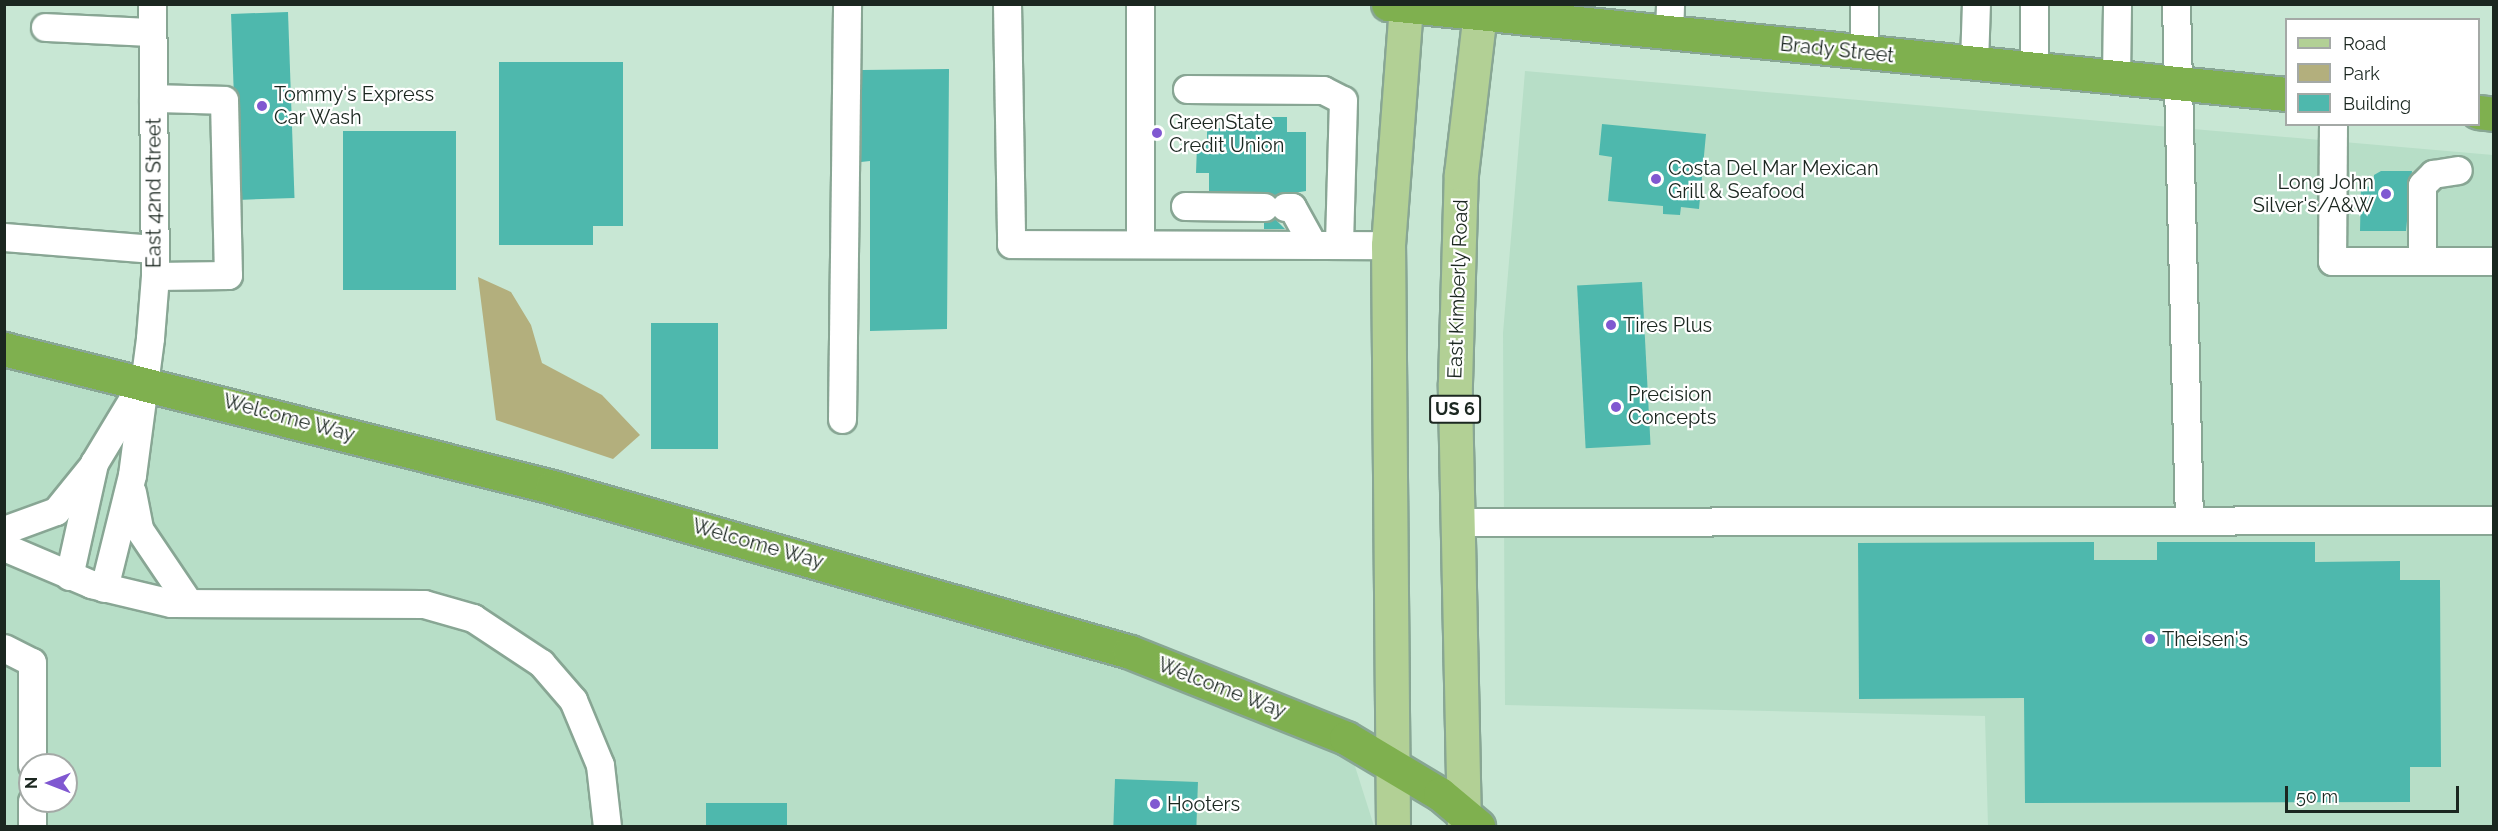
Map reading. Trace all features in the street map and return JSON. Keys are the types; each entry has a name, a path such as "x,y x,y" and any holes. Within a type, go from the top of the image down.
{"highway":[{"name":"Brady Street","path":"1400,5 1669,19 1864,52 2285,94"},
{"name":"Welcome Way","path":"4,349 143,381 552,487 1108,645 1292,715 1393,766 1468,822"}],"main road":[{"path":"1393,826 1388,245 1400,5"},
{"name":"East Kimberly Road","path":"1468,822 1457,522 1461,174 1480,9"}],"street":[{"name":"East 42nd Street","path":"132,475 155,276 152,4"},
{"path":"842,419 847,4"},
{"path":"1007,4 1011,244 1388,245"},
{"path":"1140,4 1140,244"},
{"path":"1864,4 1864,52"},
{"path":"1974,63 1976,4"},
{"path":"2034,4 2034,69"},
{"path":"2116,78 2117,4"},
{"path":"2176,4 2189,521"},
{"path":"45,27 152,32"},
{"path":"1186,88 1323,90 1343,100 1326,245"},
{"path":"153,98 224,100 228,275 155,276"},
{"path":"2333,126 2332,261 2493,261"},
{"path":"2422,261 2422,185 2433,174 2458,170"},
{"path":"1185,206 1292,207 1326,245"},
{"path":"4,237 154,249"},
{"path":"4,530 56,511 94,463 143,381"},
{"path":"69,576 94,463"},
{"path":"104,588 132,475"},
{"path":"132,475 139,529 189,603"},
{"path":"1457,522 2493,520"},
{"path":"4,547 69,576 104,588 189,603 424,604 472,618 541,663 573,700 600,765 607,826"},
{"path":"4,648 32,662 32,753"}],"shaded area":[{"path":"1525,71 2493,155 2493,826 1988,826 1985,716 1505,705 1503,333"},
{"path":"4,349 825,563 1346,738 1374,826 5,826"}],"green space":[{"path":"478,277 511,292 531,325 542,363 602,395 640,435 613,459 496,420"}],"building":[{"name":"Tommy's Express Car Wash","path":"288,12 294,198 238,200 231,14"},
{"path":"499,62 623,62 623,226 593,226 593,245 499,245"},
{"path":"949,69 947,329 870,331 870,161 861,162 862,70"},
{"path":"1266,117 1287,117 1287,132 1306,132 1306,191 1275,196 1209,191 1209,173 1196,173 1197,145 1207,145 1207,128 1265,129"},
{"name":"Costa Del Mar Mexican Grill & Seafood","path":"1602,124 1706,134 1699,209 1681,207 1680,215 1663,214 1663,206 1608,201 1612,157 1599,155"},
{"path":"343,131 456,131 456,290 343,290"},
{"name":"Long John Silver's/A&W","path":"2381,171 2412,171 2406,231 2360,231 2361,186 2374,187 2374,175"},
{"path":"1274,218 1285,229 1264,229 1264,223"},
{"path":"1642,282 1651,445 1586,448 1577,285"},
{"path":"651,323 718,323 718,449 651,449"},
{"name":"Theisen's","path":"2094,542 2094,560 2157,560 2157,542 2315,542 2315,562 2400,561 2400,580 2440,580 2441,767 2410,767 2410,802 2025,803 2024,698 1859,699 1858,543"},
{"name":"Hooters","path":"1115,779 1198,782 1196,826 1113,826"},
{"path":"706,803 787,803 787,826 706,826"}],"place":[{"name":"Tommy's Express Car Wash","path":"262,106"},
{"name":"GreenState Credit Union","path":"1157,133"},
{"name":"Costa Del Mar Mexican Grill & Seafood","path":"1656,179"},
{"name":"Long John Silver's/A&W","path":"2386,194"},
{"name":"Tires Plus","path":"1611,325"},
{"name":"Precision Concepts","path":"1616,407"},
{"name":"Theisen's","path":"2150,639"},
{"name":"Hooters","path":"1155,804"}]}
